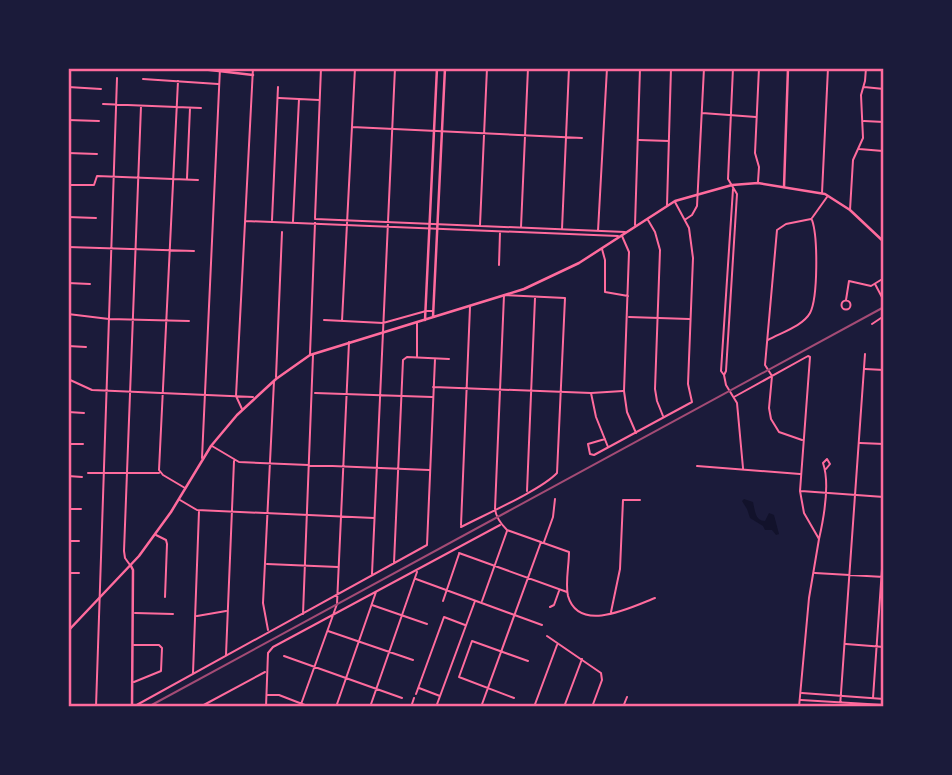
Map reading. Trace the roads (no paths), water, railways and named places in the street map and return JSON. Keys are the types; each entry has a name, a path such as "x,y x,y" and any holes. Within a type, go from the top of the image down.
{"main road":[{"path":"80,68 96,68"},
{"path":"193,68 253,75"},
{"path":"425,320 437,68"},
{"path":"433,317 444,68"},
{"path":"784,187 788,68"},
{"path":"68,631 131,565 179,499 211,446 242,409 275,379 312,354 504,295 556,275 675,201 732,187 758,183 828,196 850,211 884,242"},
{"path":"131,565 134,612 132,707"}],"street":[{"path":"242,409 236,396 253,68"},
{"path":"303,614 313,393 315,219 321,68"},
{"path":"342,321 355,68"},
{"path":"372,576 395,68"},
{"path":"480,230 487,68"},
{"path":"521,230 528,68"},
{"path":"562,232 569,68"},
{"path":"599,236 607,68"},
{"path":"635,226 640,68"},
{"path":"667,206 671,68"},
{"path":"685,219 696,210 704,68"},
{"path":"733,68 729,179 732,187 721,371 737,403 744,469"},
{"path":"758,183 759,167 755,153 759,68"},
{"path":"822,194 828,68"},
{"path":"850,211 853,160 863,138 861,95 866,68"},
{"path":"202,459 220,70"},
{"path":"96,707 117,78"},
{"path":"143,79 219,84"},
{"path":"160,473 177,81"},
{"path":"68,87 100,89"},
{"path":"272,221 278,87"},
{"path":"864,88 884,89"},
{"path":"277,98 320,100"},
{"path":"293,222 299,99"},
{"path":"103,104 201,108"},
{"path":"131,565 125,558 124,551 141,106"},
{"path":"187,179 190,108"},
{"path":"702,113 757,117"},
{"path":"68,120 99,121"},
{"path":"862,121 884,122"},
{"path":"351,127 582,138"},
{"path":"858,149 883,151 884,132"},
{"path":"638,140 669,141"},
{"path":"68,153 97,154"},
{"path":"68,185 94,185 97,176 198,180"},
{"path":"803,440 779,432 771,419 769,408 772,376 765,365 777,230 786,224 811,219 828,196"},
{"path":"605,439 587,445 590,454 594,455 692,402 688,384 693,258 691,237 675,201"},
{"path":"68,217 96,218"},
{"path":"315,219 388,221 480,230 521,230"},
{"path":"647,219 655,232 660,250 655,389 663,418"},
{"path":"768,340 804,320 810,313 816,256 815,232 811,219"},
{"path":"246,221 430,225"},
{"path":"437,226 480,226 599,236 622,235"},
{"path":"499,265 500,231"},
{"path":"562,232 598,231 622,235"},
{"path":"268,632 263,603 282,232"},
{"path":"622,235 629,252 624,391 636,433"},
{"path":"68,247 194,251"},
{"path":"601,248 605,260 605,292 628,296"},
{"path":"846,300 849,281 865,286 884,278"},
{"path":"68,282 90,284"},
{"path":"875,284 884,301"},
{"path":"470,306 461,527 495,509 527,492 557,473 565,298 504,295 495,509 501,525 508,530 566,550 569,554 568,592 573,606 581,613 598,616 655,598"},
{"path":"527,492 535,296"},
{"path":"324,320 383,323 434,311"},
{"path":"68,314 109,319 189,321"},
{"path":"872,324 884,316"},
{"path":"627,317 691,319"},
{"path":"417,322 417,358"},
{"path":"301,705 334,615 338,596 349,342"},
{"path":"68,346 86,347"},
{"path":"841,707 865,354"},
{"path":"734,397 809,356 800,491 804,513 819,539"},
{"path":"394,564 404,359 449,359"},
{"path":"132,707 427,545 435,359"},
{"path":"864,369 884,370"},
{"path":"68,379 88,389 253,397"},
{"path":"433,387 591,393 624,391"},
{"path":"313,393 433,397"},
{"path":"591,393 596,417 608,447"},
{"path":"68,412 84,413"},
{"path":"859,443 884,444"},
{"path":"68,444 83,444"},
{"path":"211,446 236,461 430,470"},
{"path":"226,655 236,461"},
{"path":"697,466 801,474"},
{"path":"799,707 809,598 823,523 826,469"},
{"path":"88,473 160,473 186,488"},
{"path":"68,476 82,477"},
{"path":"800,491 884,497"},
{"path":"179,499 200,510 375,518"},
{"path":"481,707 527,578 553,517 555,499"},
{"path":"611,613 620,569 623,500 640,500"},
{"path":"68,509 81,509"},
{"path":"193,673 200,510"},
{"path":"266,707 269,651 501,525"},
{"path":"482,603 508,530"},
{"path":"155,534 166,542 165,597"},
{"path":"873,698 884,540"},
{"path":"68,541 79,541"},
{"path":"443,601 459,554 457,548"},
{"path":"459,554 568,592"},
{"path":"266,564 339,567"},
{"path":"370,707 416,571"},
{"path":"68,573 79,573"},
{"path":"813,573 882,577"},
{"path":"415,579 542,625"},
{"path":"550,607 554,605 560,590"},
{"path":"336,707 376,591"},
{"path":"436,707 475,600"},
{"path":"372,605 427,624"},
{"path":"196,616 227,611"},
{"path":"134,612 173,614"},
{"path":"411,707 444,617 466,625"},
{"path":"328,631 413,660"},
{"path":"547,636 599,671 602,676 592,707"},
{"path":"514,698 459,677 472,641 528,661"},
{"path":"540,707 535,706 558,643"},
{"path":"844,644 884,647"},
{"path":"133,682 161,671 162,648 159,645 134,645"},
{"path":"284,656 402,698"},
{"path":"564,707 582,659"},
{"path":"200,707 266,671"},
{"path":"418,687 440,695"},
{"path":"800,693 884,699"},
{"path":"266,695 279,695 310,707"},
{"path":"623,707 627,696"},
{"path":"800,699 884,705"}],"railway":[{"path":"148,707 884,307"}]}
